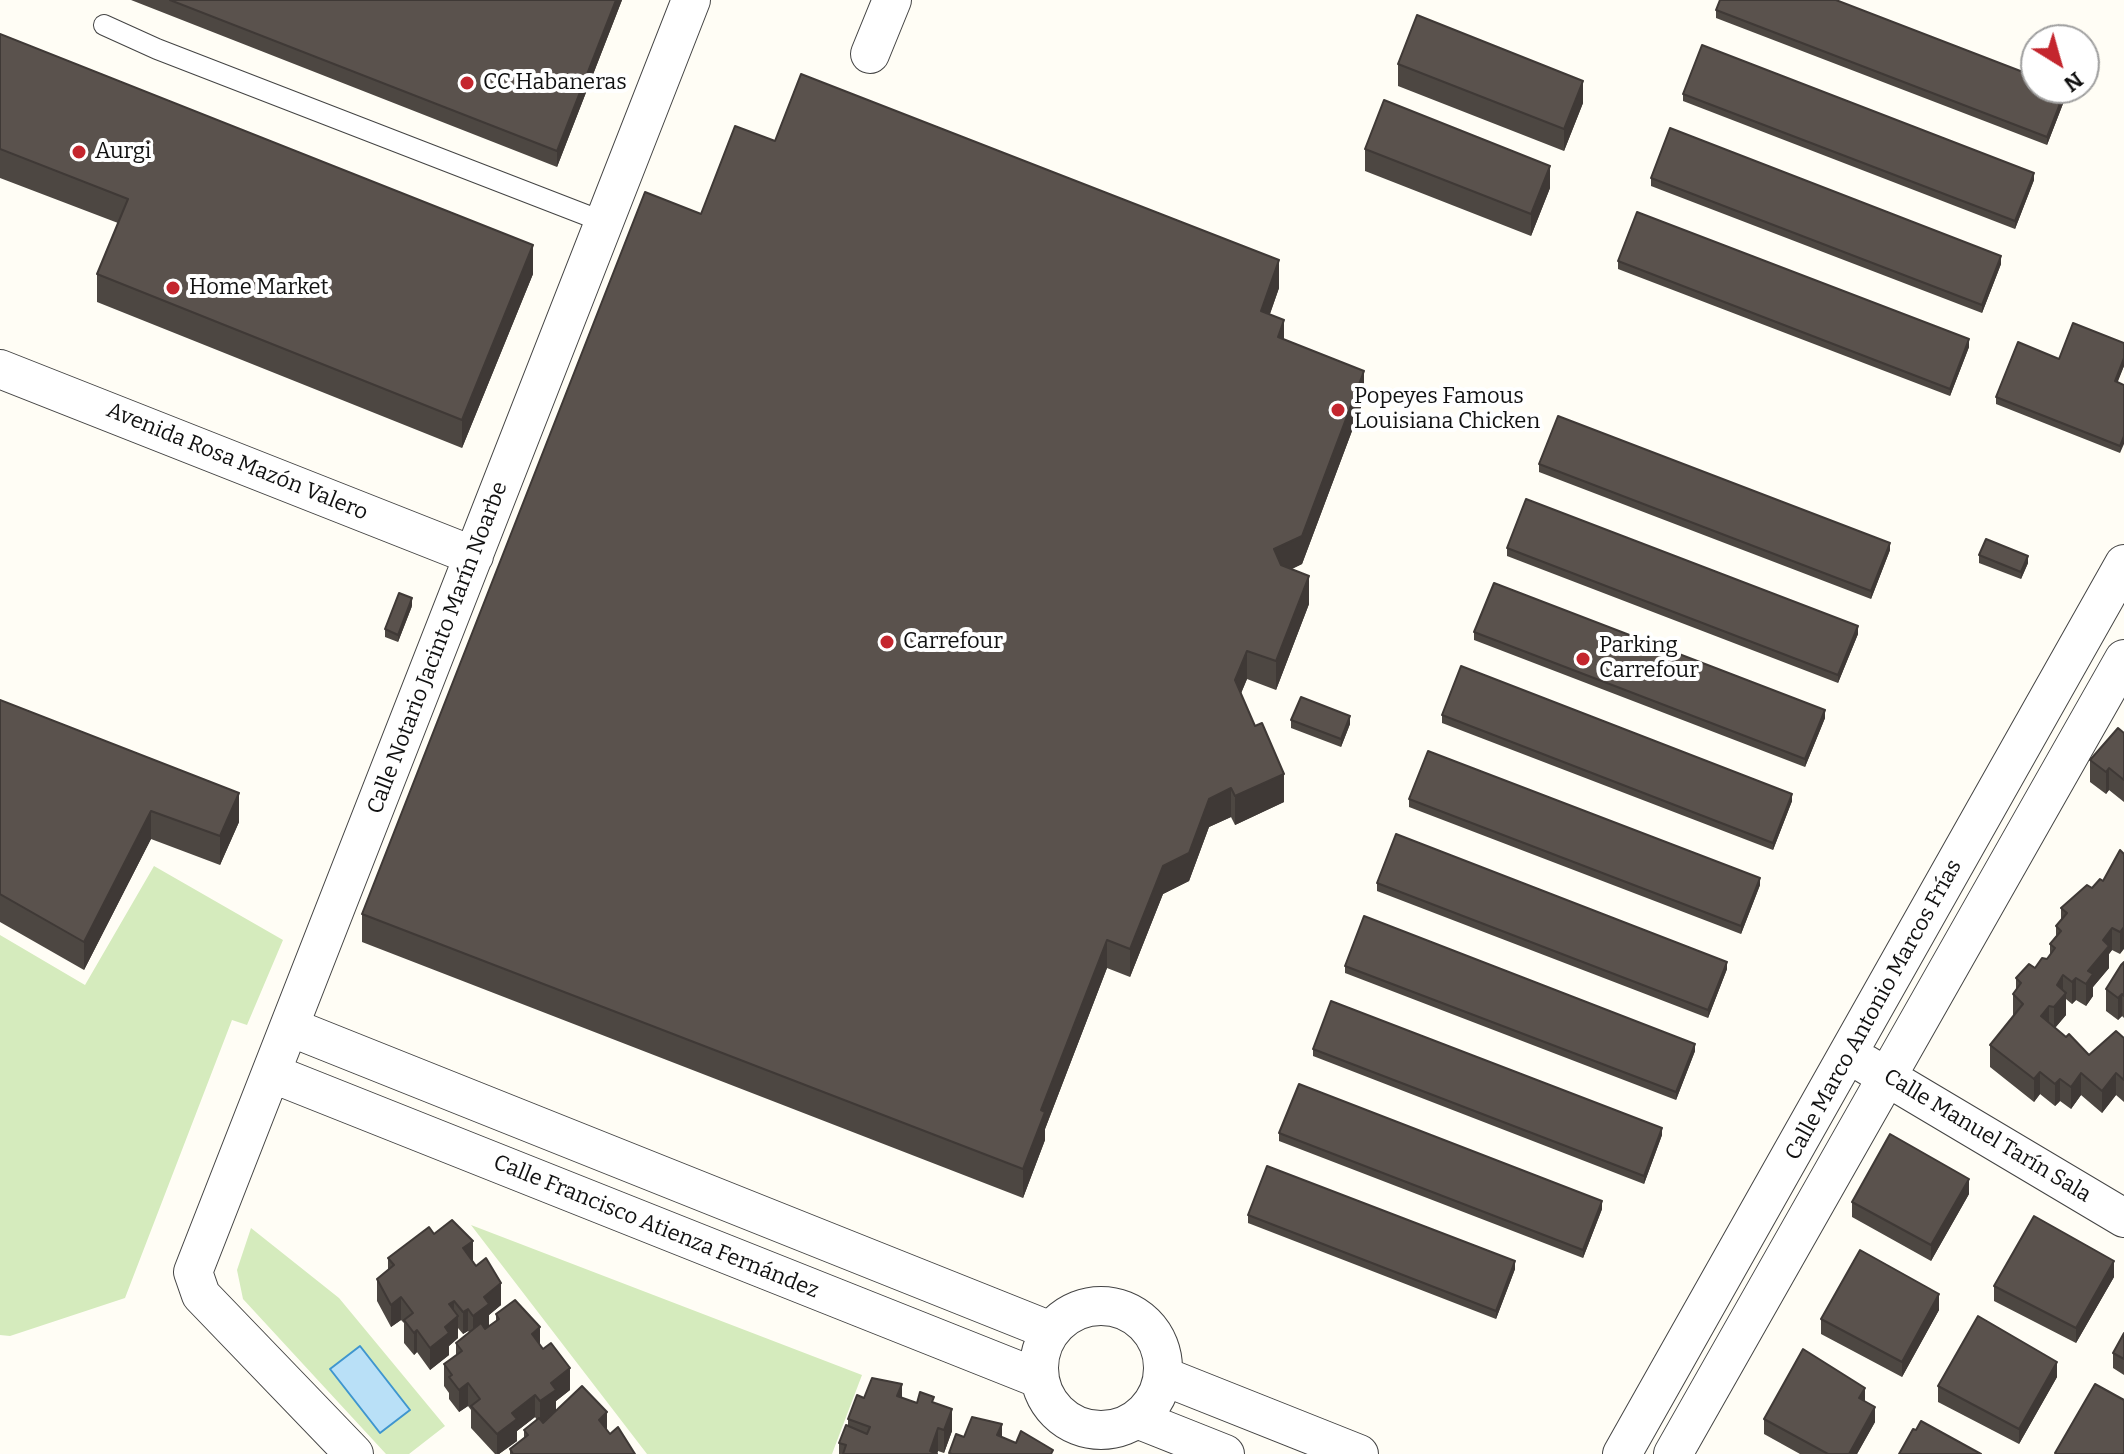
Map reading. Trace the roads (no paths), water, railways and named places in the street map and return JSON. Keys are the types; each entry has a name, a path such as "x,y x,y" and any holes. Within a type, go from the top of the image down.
{"street":[{"name":"Calle Notario Jacinto Marín Noarbe","path":"354,1454 201,1295 194,1285 193,1272 691,0"},
{"path":"870,54 892,0"},
{"name":"Avenida Rosa Mazón Valero","path":"0,369 474,556"},
{"name":"Calle Marco Antonio Marcos Frías","path":"1622,1454 1850,1055 2124,564"},
{"name":"Calle Marco Antonio Marcos Frías","path":"1673,1454 2124,659"},
{"path":"290,1027 1051,1331"},
{"name":"Calle Manuel Tarín Sala","path":"1850,1055 2124,1218"},
{"name":"Calle Francisco Atienza Fernández","path":"271,1073 1040,1379"},
{"path":"1099,1306 1129,1312 1152,1331 1159,1345 1163,1376 1159,1393 1137,1419 1108,1430 1077,1426 1052,1407 1040,1379 1039,1362 1051,1331 1072,1313 1099,1306"},
{"path":"1163,1376 1359,1454"},
{"path":"1137,1419 1225,1454"}],"lane":[{"path":"104,25 171,55 604,222"}],"water":[{"path":"360,1346 410,1410 380,1433 330,1369"}],"place":[{"name":"CC Habaneras","path":"467,83"},
{"name":"Aurgi","path":"79,152"},
{"name":"Home Market","path":"173,288"},
{"name":"Popeyes Famous Louisiana Chicken","path":"1338,410"},
{"name":"Carrefour","path":"887,642"},
{"name":"Parking Carrefour","path":"1583,659"}]}
